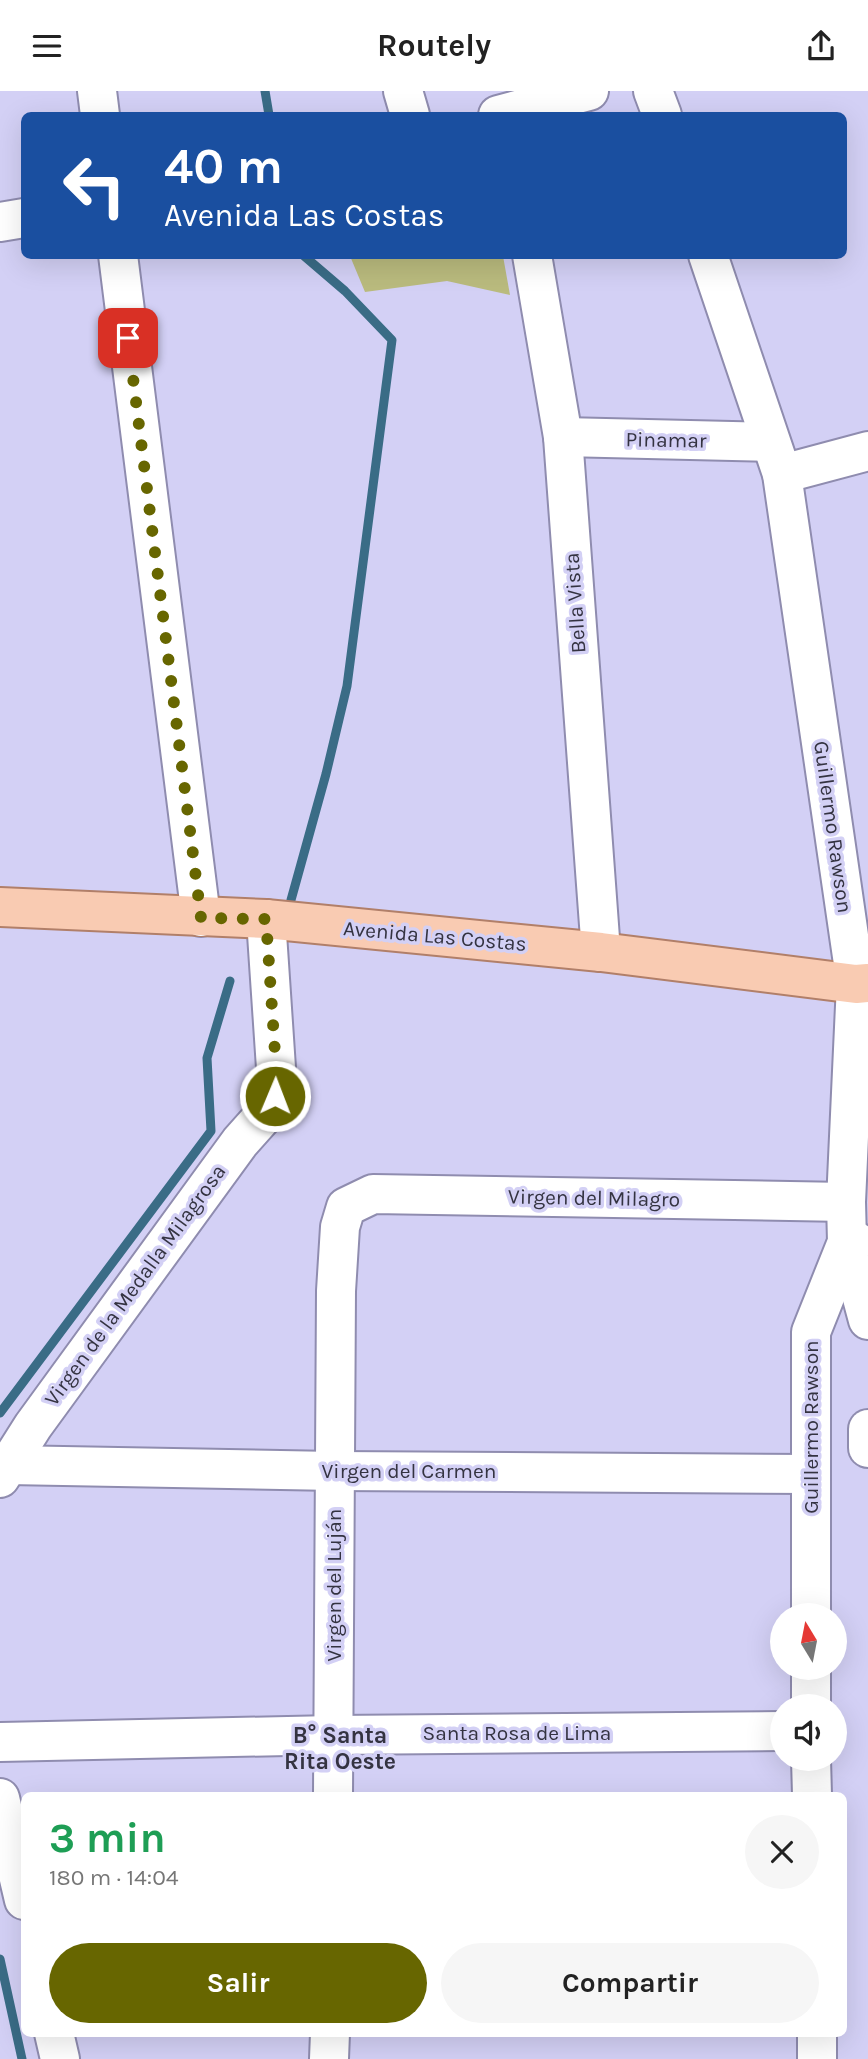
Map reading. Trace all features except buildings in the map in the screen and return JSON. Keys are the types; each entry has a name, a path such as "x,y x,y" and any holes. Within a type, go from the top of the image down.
{"main road":[{"name":"Avenida Las Costas","path":"0,907 266,919 601,952 862,983"}],"street":[{"path":"97,91 100,112"},
{"path":"403,91 409,112"},
{"path":"516,112 589,91"},
{"path":"653,91 661,112"},
{"path":"0,222 21,218"},
{"path":"119,259 201,918"},
{"name":"Bella Vista","path":"533,259 563,437 601,952"},
{"name":"Guillermo Rawson","path":"709,259 776,458 862,983 846,1202 858,1240 811,1332 811,1603"},
{"name":"Pinamar","path":"563,437 776,458 868,451"},
{"name":"Virgen de la Medalla Milagrosa","path":"4,1471 33,1426 240,1142 265,1114 275,1096 276,1068 266,919"},
{"name":"Virgen del Milagro","path":"346,1207 373,1194 846,1202"},
{"name":"Virgen del Luján","path":"333,1792 336,1291 340,1227 346,1207"},
{"path":"858,1240 868,1319"},
{"path":"867,1448 868,1429"},
{"name":"Virgen del Carmen","path":"4,1471 811,1474"},
{"name":"Santa Rosa de Lima","path":"0,1742 333,1735 770,1731"},
{"path":"811,1771 812,1792"},
{"path":"0,1798 21,1887"},
{"path":"55,2037 60,2059"},
{"path":"330,2037 330,2059"},
{"path":"817,2037 817,2059"}],"green space":[{"path":"351,259 504,259 510,295 447,281 365,292"}],"waterway":[{"path":"265,91 268,112"},
{"path":"291,900 347,686 392,340 345,291 308,259"},
{"path":"0,1413 211,1131 207,1058 230,981"},
{"path":"0,1959 22,2059"}],"district":[{"name":"B° Santa Rita Oeste","path":"340,1748"}],"route":[{"path":"128,338 201,918 266,919 276,1068 275,1096"}]}
